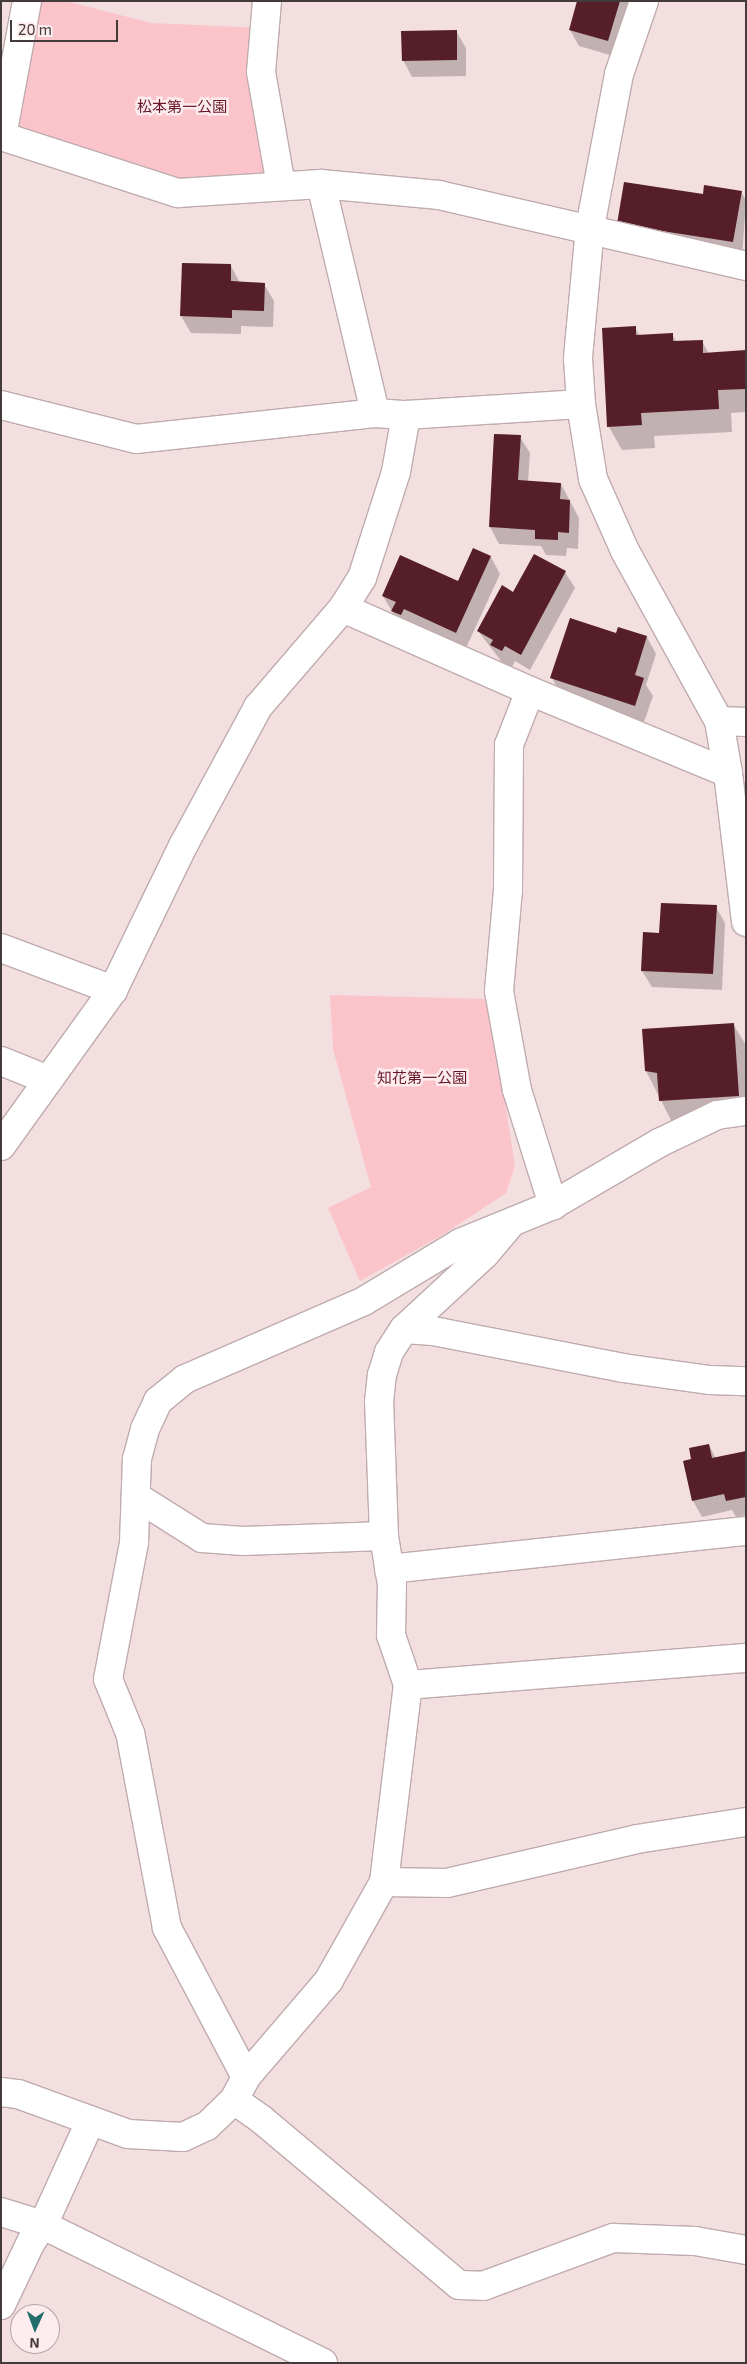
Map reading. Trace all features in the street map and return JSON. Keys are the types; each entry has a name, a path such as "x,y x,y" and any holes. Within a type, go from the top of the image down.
{"street":[{"path":"27,1 1,136 178,193 321,184 439,195 590,228 746,266"},
{"path":"267,1 261,72 281,186"},
{"path":"644,1 619,74 590,228 578,358 581,404 593,479 625,551 719,721 728,773 746,922"},
{"path":"321,184 375,413"},
{"path":"1,405 136,439 375,413 406,415 581,404"},
{"path":"1,1146 113,990 184,844 258,707 343,608 362,578 396,472 406,415"},
{"path":"343,608 530,691 728,773"},
{"path":"530,691 509,745 508,890 499,990 517,1090 553,1205"},
{"path":"719,721 746,722"},
{"path":"1,948 113,990"},
{"path":"1,1061 48,1080"},
{"path":"746,1111 718,1115 660,1142 553,1205 460,1243 364,1301 185,1380 158,1401 145,1429 137,1459 134,1543 108,1679 130,1733 167,1928 240,2089 261,2119 459,2285 483,2286 612,2238 695,2241 746,2250"},
{"path":"1,2092 18,2094 90,2122 128,2134 183,2137 207,2126 240,2089 329,1980 384,1882 408,1685 391,1635 392,1585 384,1536 381,1384 389,1352 404,1328 485,1254 510,1224"},
{"path":"404,1328 433,1331 623,1368 710,1380 746,1381"},
{"path":"137,1497 202,1538 243,1541 384,1536"},
{"path":"389,1569 746,1531"},
{"path":"408,1685 746,1658"},
{"path":"384,1882 447,1883 637,1839 746,1822"},
{"path":"1,2305 31,2242 43,2225 90,2122"},
{"path":"1,2212 43,2225 323,2363"}],"green space":[{"name":"松本第一公園","path":"27,1 66,1 151,23 264,28 281,185 178,193 2,136"},
{"name":"知花第一公園","path":"330,995 489,999 515,1166 506,1193 444,1234 360,1281 328,1208 371,1187 333,1049"}],"building":[{"path":"577,1 620,1 608,41 569,30"},
{"path":"457,30 457,60 402,61 401,31"},
{"path":"624,182 703,194 704,185 742,191 733,242 617,224"},
{"path":"182,263 231,264 231,281 265,283 264,311 232,310 232,318 180,316"},
{"path":"636,326 636,335 673,333 673,341 703,340 703,353 746,350 746,389 718,390 719,409 641,413 642,425 607,427 602,328"},
{"path":"494,434 521,435 518,480 561,483 560,499 570,500 569,533 558,532 558,540 535,539 535,530 489,527"},
{"path":"473,548 491,556 456,633 404,609 401,615 391,611 396,602 382,596 400,555 458,581"},
{"path":"534,554 566,571 521,655 505,646 502,651 490,645 493,640 477,631 502,585 513,592"},
{"path":"570,618 616,633 618,627 647,636 635,675 644,678 635,706 550,678"},
{"path":"661,903 717,905 713,974 641,971 643,932 659,933"},
{"path":"734,1023 739,1096 659,1101 657,1073 645,1071 642,1029"},
{"path":"709,1444 712,1458 746,1451 746,1497 726,1501 724,1494 692,1501 683,1461 691,1459 689,1448"}]}
